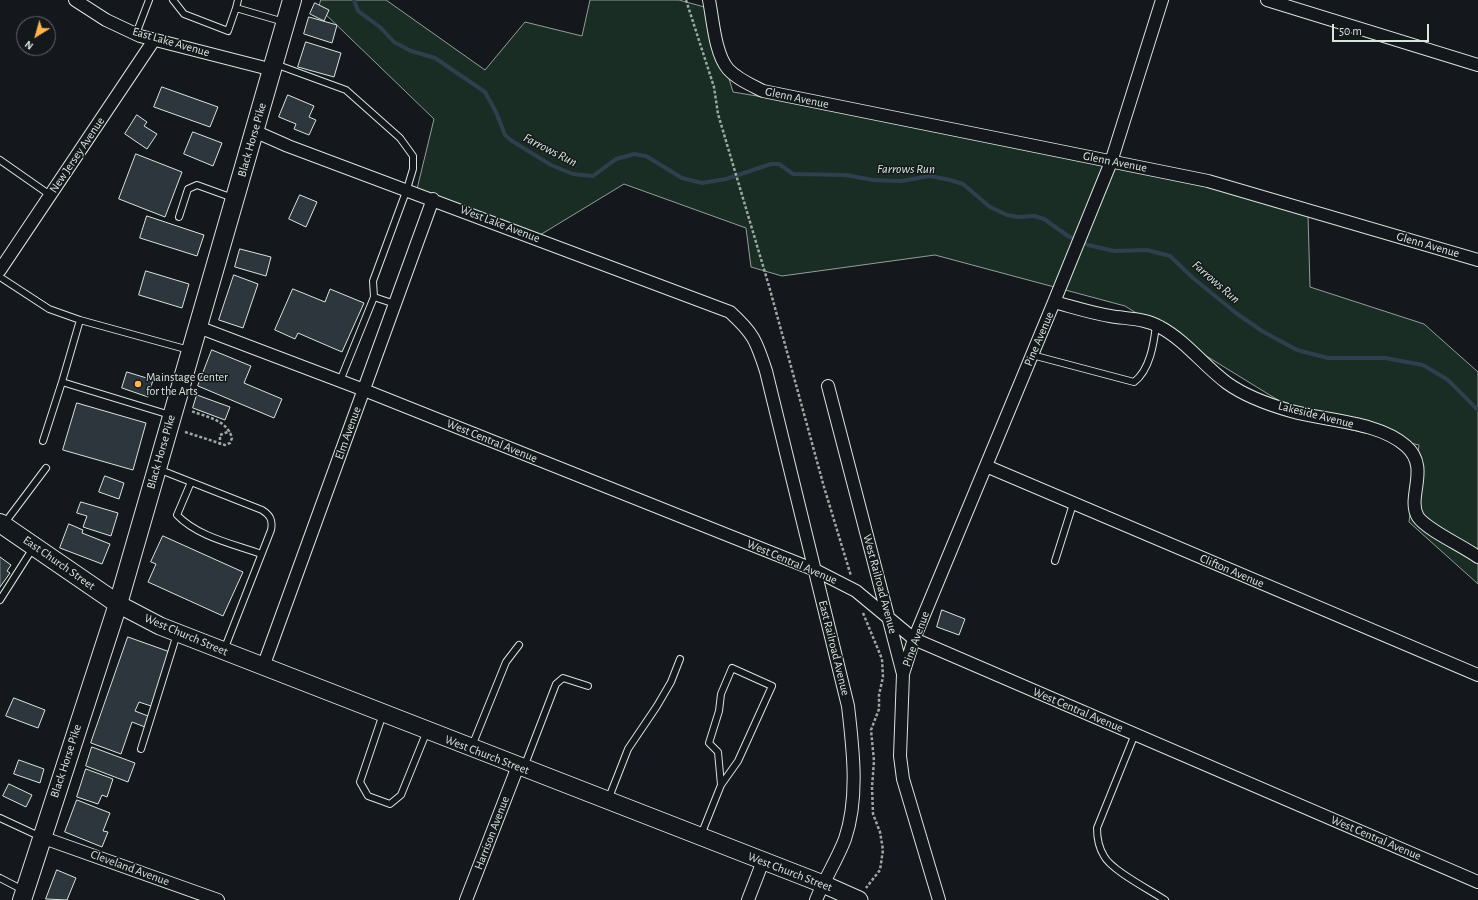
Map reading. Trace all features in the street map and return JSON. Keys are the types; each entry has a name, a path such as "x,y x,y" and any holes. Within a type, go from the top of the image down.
{"main road":[{"name":"Black Horse Pike","path":"23,895 118,604 254,131 274,67 292,0"},
{"name":"East Church Street","path":"1,526 34,546 118,604"},
{"name":"West Church Street","path":"118,604 177,633 823,884 858,900"}],"street":[{"name":"East Lake Avenue","path":"75,0 106,20 136,34 154,40 274,67"},
{"name":"Glenn Avenue","path":"709,0 720,55 728,69 747,83 763,91 1208,181 1478,260"},
{"name":"Pine Avenue","path":"904,674 914,639 1111,162 1162,0"},
{"path":"1267,0 1478,65"},
{"name":"New Jersey Avenue","path":"0,270 154,40"},
{"name":"West Lake Avenue","path":"254,131 288,146 433,199 730,312 742,323"},
{"name":"Elm Avenue","path":"263,667 433,199"},
{"name":"Lakeside Avenue","path":"1054,302 1110,316 1145,321 1156,325 1171,334 1228,383 1243,392 1291,411 1376,430 1399,440 1412,452 1417,462 1416,511 1420,519 1429,528 1467,549 1478,557"},
{"name":"East Railroad Avenue","path":"742,323 747,327 758,344 766,371 848,706 853,755 854,794 845,839 816,900"},
{"name":"West Central Avenue","path":"198,327 364,390 815,570 856,591 914,639 1478,882"},
{"name":"West Railroad Avenue","path":"828,386 904,674 900,756 904,779 939,900"},
{"name":"Clifton Avenue","path":"986,466 1478,675"},
{"name":"Harrison Avenue","path":"466,900 520,767"},
{"name":"Cleveland Avenue","path":"41,837 218,900"},
{"path":"748,900 763,861"}],"lane":[{"path":"136,34 149,0"},
{"path":"173,0 184,14 228,31 238,0"},
{"path":"236,8 286,23"},
{"path":"274,67 346,90 400,138 413,156 412,169 407,190 373,281 374,297 340,381"},
{"path":"0,160 50,195"},
{"path":"179,217 188,189 197,185 235,199"},
{"path":"0,277 49,309 80,320 191,351"},
{"path":"374,297 395,304"},
{"path":"43,440 80,320"},
{"path":"1032,355 1134,382 1139,378 1150,355 1156,325"},
{"path":"62,382 172,415"},
{"path":"1,526 46,468"},
{"path":"157,469 268,514 272,525 223,651"},
{"path":"191,482 177,515 186,524 196,530 261,554"},
{"path":"1055,561 1073,504"},
{"path":"0,600 34,546"},
{"path":"141,749 177,633"},
{"path":"471,748 506,662 519,645"},
{"path":"607,801 628,749 671,682 680,659"},
{"path":"700,837 721,785 738,761 772,686 732,668 721,694 719,711 709,743 718,752 721,785"},
{"path":"520,767 556,684 563,678 588,686"},
{"path":"383,714 360,782 368,796 390,804 401,795 427,731"},
{"path":"1135,734 1097,828 1097,837 1104,857 1115,868 1165,900"},
{"path":"0,818 41,837"},
{"path":"0,878 23,895"}],"path":[{"path":"686,0 714,87 718,114 769,286 824,487 869,630 882,659 883,677 879,696 879,709 871,730 874,761 872,787 873,814 880,832 883,850 880,870 858,900"},
{"path":"185,432 220,445 230,443 232,438 230,431 225,424 191,411"},
{"path":"220,445 220,435 230,431"}],"green space":[{"path":"321,0 386,0 485,70 525,22 582,36 590,0 679,0 708,8 733,92 1093,152 1308,215 1310,287 1424,324 1478,372 1478,584 1409,522 1419,445 1312,421 1125,306 935,255 782,276 751,267 746,228 624,184 535,238 417,189 434,119 319,8"}],"building":[{"path":"315,3 329,10 324,21 310,14"},
{"path":"309,17 337,25 332,43 304,34"},
{"path":"306,42 341,53 334,77 298,67"},
{"path":"162,87 218,107 210,127 154,107"},
{"path":"288,95 314,106 309,117 316,120 309,135 294,129 296,124 279,117"},
{"path":"137,115 147,122 144,126 157,134 147,149 125,134"},
{"path":"193,132 222,143 213,166 184,154"},
{"path":"136,154 182,172 165,217 119,199"},
{"path":"300,195 317,202 306,227 289,219"},
{"path":"147,216 204,235 197,256 140,238"},
{"path":"240,249 271,257 266,276 235,267"},
{"path":"146,271 189,284 182,308 139,295"},
{"path":"234,275 258,284 243,328 219,320"},
{"path":"293,289 325,302 330,289 364,303 342,352 298,333 295,339 275,330"},
{"path":"212,350 251,366 244,383 282,399 274,418 198,386"},
{"name":"Mainstage Center for the Arts","path":"127,372 153,380 148,397 122,388"},
{"path":"197,395 230,407 225,420 193,408"},
{"path":"77,403 146,423 133,470 63,450"},
{"path":"105,476 124,483 119,499 99,492"},
{"path":"81,502 118,513 111,536 83,527 87,516 77,513"},
{"path":"69,524 83,530 82,533 110,544 102,564 60,548"},
{"path":"163,536 243,572 223,616 148,582 156,564 151,562"},
{"path":"0,557 11,565 7,571 10,573 0,587"},
{"path":"942,610 965,619 959,635 937,627"},
{"path":"128,637 170,652 151,706 139,702 135,711 148,716 145,727 132,722 121,754 91,743"},
{"path":"14,698 45,710 38,728 6,716"},
{"path":"92,747 135,763 128,782 86,766"},
{"path":"19,760 44,769 40,783 14,774"},
{"path":"86,769 113,779 107,797 102,795 98,804 77,797"},
{"path":"9,784 32,795 26,807 3,796"},
{"path":"77,800 110,813 103,831 108,832 102,847 65,832"},
{"path":"57,870 76,878 67,900 46,899"}],"waterway":[{"name":"Farrows Run","path":"354,0 358,11 380,27 394,42 411,51 435,58 485,92 496,112 505,135 512,141 551,165 573,174 593,176 616,159 634,154 646,156 682,178 702,183 726,179 771,164 779,164 793,174 846,175 873,180 901,181 930,176 950,180 963,184 990,207 1007,215 1018,217 1034,216 1044,219 1068,236 1088,245 1114,251 1147,250 1170,256 1193,278 1236,313 1262,331 1297,350 1328,358 1385,358 1423,365 1448,380 1478,410"}],"place":[{"name":"Mainstage Center for the Arts","path":"138,384"}]}
